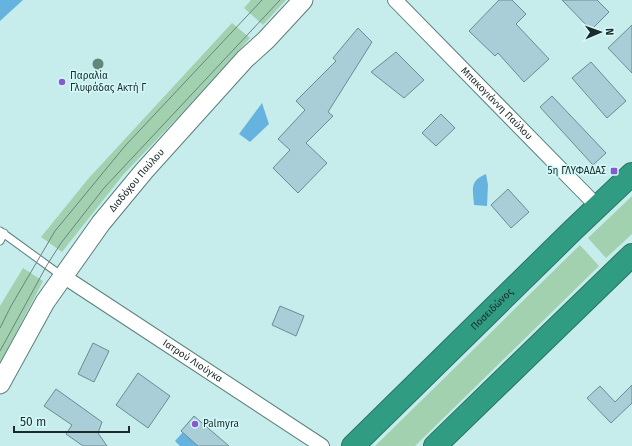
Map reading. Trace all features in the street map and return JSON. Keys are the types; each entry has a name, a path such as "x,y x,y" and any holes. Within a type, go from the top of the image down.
{"highway":[{"name":"Ποσειδώνος","path":"353,446 632,174"},
{"path":"435,446 632,255"}],"street":[{"name":"Διαδόχου Παύλου","path":"0,384 45,302 101,223 144,171 245,59 266,40 304,0"},
{"name":"Μπακογιάννη Παύλου","path":"395,0 598,207"},
{"name":"Ιατρού Λιούγκα","path":"63,276 322,446"}],"lane":[{"path":"0,241 2,232 12,241 63,276"}],"green space":[{"path":"251,0 286,0 263,25 244,8"},
{"path":"232,23 250,38 123,175 62,252 41,237 88,179"},
{"path":"632,196 632,234 606,258 588,238"},
{"path":"580,245 599,266 415,446 375,446"},
{"path":"23,268 43,281 0,364 0,306"}],"water":[{"path":"0,0 23,0 0,21"},
{"path":"262,103 269,124 250,142 239,134"},
{"path":"486,174 488,185 487,206 474,205 474,183"},
{"path":"183,432 198,446 180,446 175,441"}],"building":[{"path":"499,0 512,0 526,14 516,24 549,59 524,82 498,53 495,56 469,31"},
{"path":"562,0 597,0 609,12 591,30"},
{"path":"632,25 632,73 608,48"},
{"path":"358,28 372,42 328,112 333,116 306,143 327,163 298,193 273,168 290,150 278,139 305,110 296,101 336,61 333,58"},
{"path":"396,52 424,80 404,98 371,72"},
{"path":"591,62 626,101 607,118 572,78"},
{"path":"552,96 606,153 593,165 540,107"},
{"path":"441,114 455,128 436,146 422,133"},
{"path":"508,189 529,212 511,228 491,205"},
{"path":"280,306 304,316 296,336 272,325"},
{"path":"93,343 109,351 94,382 78,374"},
{"path":"138,373 170,396 148,428 116,405"},
{"path":"632,385 632,403 611,423 587,398 600,386 615,402"},
{"path":"56,389 102,422 98,433 107,446 83,446 66,434 72,425 44,406"},
{"name":"Palmyra","path":"194,416 229,446 198,446 181,431"}],"tram line":[{"path":"0,328 11,306 55,231 125,146 262,0"},
{"path":"0,351 47,265 61,243 104,188 280,0"}],"place":[{"name":"Παραλία Γλυφάδας Ακτή Γ","path":"62,82"},
{"name":"5η ΓΛΥΦΑΔΑΣ","path":"614,171"},
{"name":"Palmyra","path":"195,424"}]}
